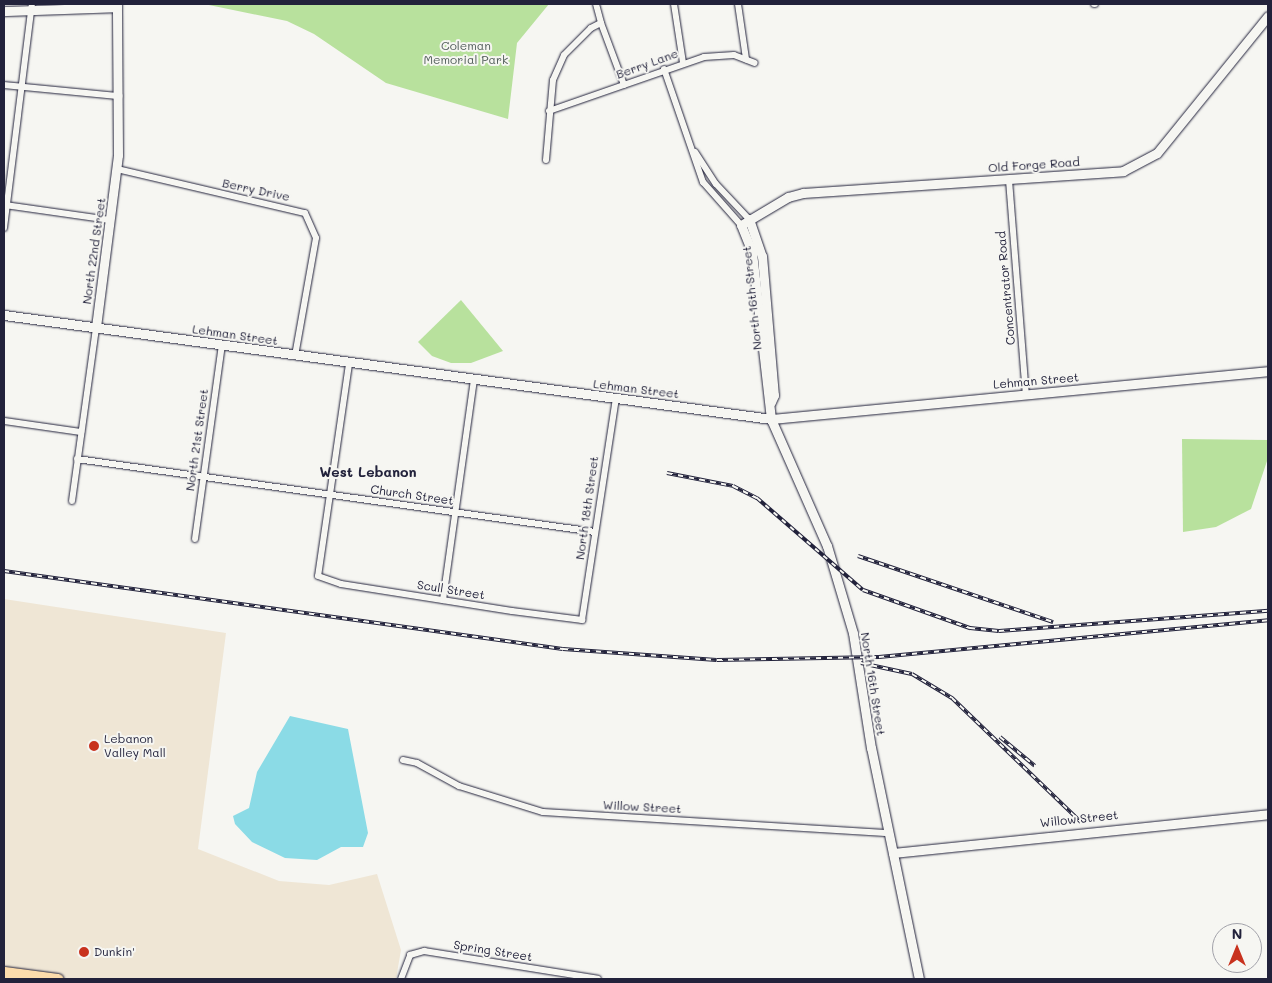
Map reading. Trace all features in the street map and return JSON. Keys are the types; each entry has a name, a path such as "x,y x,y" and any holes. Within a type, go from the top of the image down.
{"highway":[{"path":"4,972 36,978 58,979"}],"main road":[{"path":"4,11 32,8 117,5"},
{"name":"North 22nd Street","path":"96,327 117,169 119,96 117,5"},
{"name":"Old Forge Road","path":"741,225 749,219 803,193 1123,171 1140,164 1157,153 1268,16"},
{"name":"North 16th Street","path":"749,219 762,256 774,395 771,402"},
{"name":"North 16th Street","path":"741,225 752,252 772,419 812,508 843,593 919,979"},
{"name":"Lehman Street","path":"4,315 349,364 772,419 1268,371"},
{"name":"Willow Street","path":"893,852 1268,814"}],"street":[{"path":"596,4 624,85"},
{"path":"674,4 682,63"},
{"path":"738,4 746,59"},
{"path":"4,228 5,205 23,87 32,8"},
{"path":"546,160 549,112 562,60 581,35 601,23"},
{"name":"Berry Lane","path":"549,112 682,63 722,55 746,59 755,63"},
{"name":"North 16th Street","path":"664,69 703,182 741,225"},
{"path":"4,85 119,96"},
{"name":"North 16th Street","path":"694,152 716,184 749,219"},
{"name":"Berry Drive","path":"117,169 305,213 316,238 295,356"},
{"name":"Concentrator Road","path":"1008,180 1026,395"},
{"path":"5,205 110,220"},
{"name":"North 22nd Street","path":"72,501 80,432 96,327"},
{"name":"North 21st Street","path":"195,539 202,477 222,345"},
{"path":"329,494 349,364"},
{"path":"443,600 474,380"},
{"name":"North 18th Street","path":"582,620 616,399"},
{"path":"4,421 80,432"},
{"name":"Church Street","path":"77,459 595,532"},
{"name":"Scull Street","path":"329,494 318,576 443,600 582,620"},
{"name":"Willow Street","path":"403,760 417,763 458,786 543,812 889,833"},
{"name":"Spring Street","path":"401,979 410,955 424,951 598,979"}],"shaded area":[{"path":"4,599 226,633 198,849 279,881 329,885 377,874 401,950 396,979 4,979"}],"green space":[{"name":"Coleman Memorial Park","path":"204,4 549,4 517,43 508,119 386,83 314,34 287,21"},
{"path":"461,300 503,351 471,363 451,363 432,356 418,342"},
{"path":"1182,439 1268,440 1268,458 1251,509 1216,527 1183,532"}],"water":[{"path":"290,716 348,729 368,833 363,847 341,847 317,860 285,858 252,842 235,824 233,816 249,808 257,772"}],"railway":[{"path":"667,473 733,486 757,498 863,590 970,628 999,631 1268,611"},
{"path":"858,556 1053,622"},
{"path":"4,571 563,649 717,660 879,657 1268,620"},
{"path":"861,663 912,674 952,698 1081,822"},
{"path":"1000,737 1035,766"}],"place":[{"name":"Lebanon Valley Mall","path":"94,746"},
{"name":"Dunkin'","path":"84,952"}],"district":[{"name":"West Lebanon","path":"368,472"}]}
